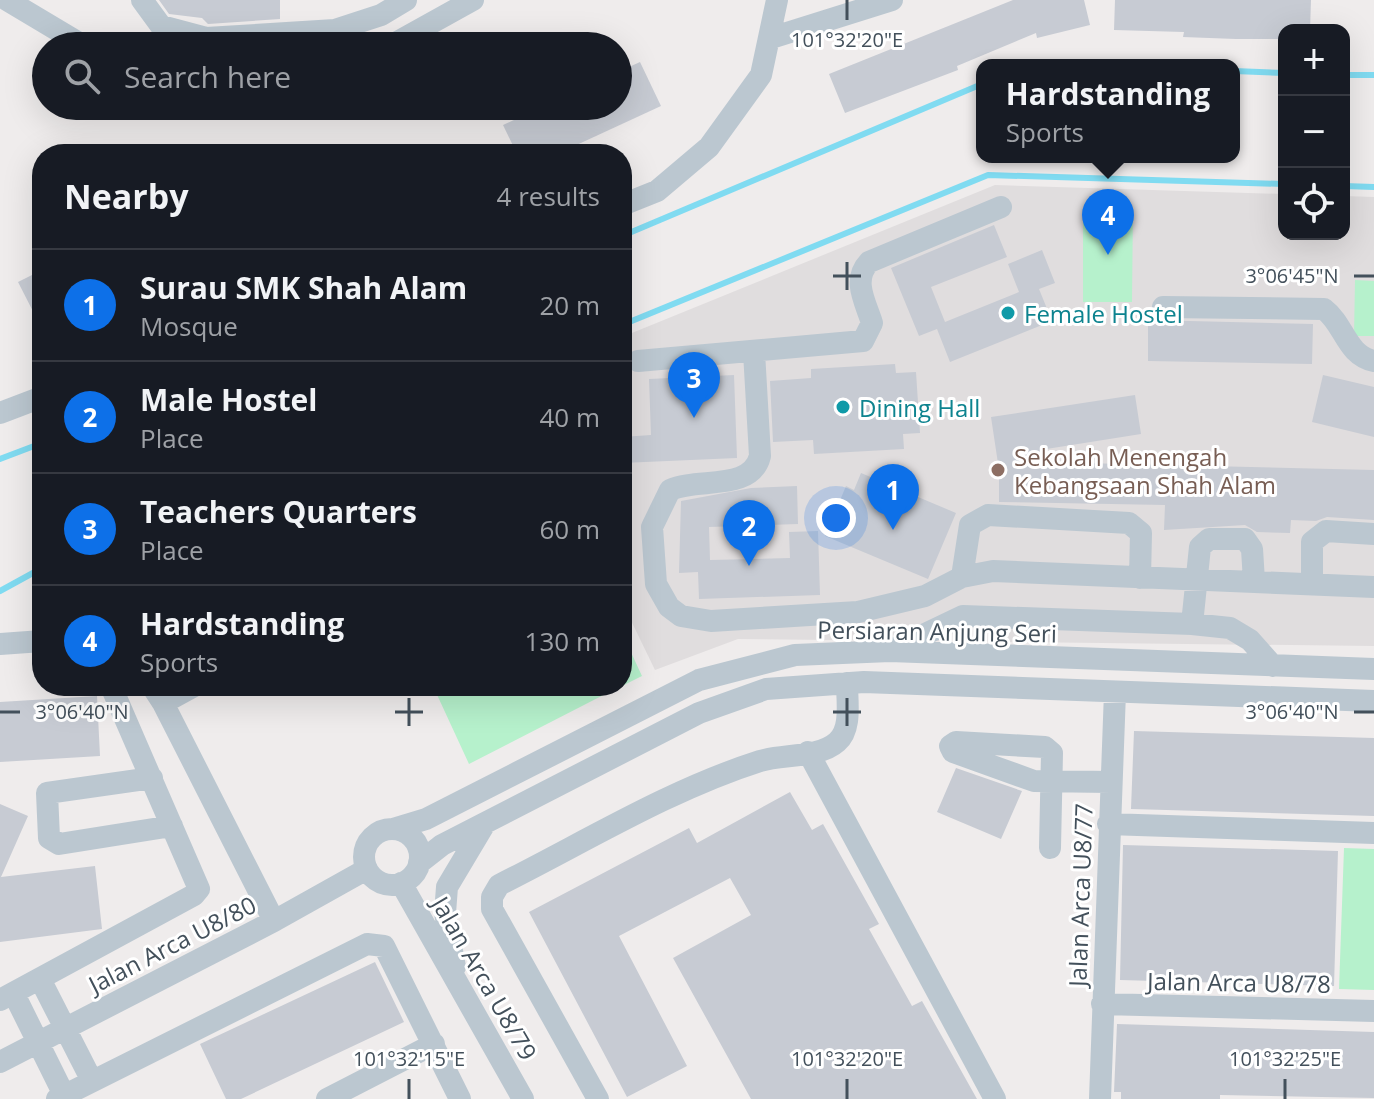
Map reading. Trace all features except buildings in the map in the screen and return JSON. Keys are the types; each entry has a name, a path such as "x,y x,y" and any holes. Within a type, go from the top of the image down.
{"street":[{"path":"7,0 61,32"},
{"path":"142,0 161,26 178,32"},
{"path":"314,32 335,30 377,8 406,0"},
{"path":"417,32 473,0"},
{"path":"632,201 657,191 709,147 761,75 777,0"},
{"path":"771,38 883,1"},
{"path":"377,8 390,32"},
{"path":"638,361 863,341 872,323 859,280 860,271 869,262 1001,207"},
{"path":"1163,307 1324,309 1335,317 1354,353 1374,361"},
{"path":"754,352 760,456 757,468 745,478 685,483 670,490 656,512 652,527 656,584 669,607 681,616 711,621 858,612 925,596 962,577 993,571 1374,587"},
{"path":"0,413 32,401"},
{"path":"962,577 970,525 988,515 1129,523 1141,533 1140,578"},
{"path":"1312,582 1312,542 1326,531 1374,534"},
{"path":"1192,624 1200,547 1209,539 1245,539 1252,549 1254,581"},
{"path":"890,651 963,616 1192,624 1230,628 1250,640 1273,666"},
{"path":"0,644 32,642"},
{"name":"Persiaran Anjung Seri","path":"393,829 426,819 699,680 795,655 890,651 1374,669"},
{"path":"419,863 414,839 393,829 382,831 366,846 367,869 381,882 401,883 416,871 419,863 442,845 699,713 766,689 847,683 1374,701"},
{"path":"598,1099 492,909 492,897 499,885 712,776 777,756 829,748 841,739 847,723 847,683"},
{"name":"Jalan Arca U8/77","path":"1100,1099 1115,692"},
{"path":"115,696 199,889 194,895 7,997 38,1043 61,1097 367,944 384,946 460,1099"},
{"path":"158,696 274,921"},
{"path":"808,752 995,1099"},
{"path":"152,778 47,793 49,838 59,844 172,826"},
{"path":"1050,848 1052,781 1111,782"},
{"path":"458,984 445,913 447,887 484,824"},
{"path":"1108,824 1374,833"},
{"name":"Jalan Arca U8/80","path":"0,1062 274,921 367,869"},
{"name":"Jalan Arca U8/79","path":"401,883 523,1099"},
{"path":"40,979 92,1081"},
{"name":"Jalan Arca U8/78","path":"1102,1004 1374,1011"},
{"path":"327,1099 434,1044"}],"shaded area":[{"name":"Sekolah Menengah Kebangsaan Shah Alam","path":"995,185 1278,194 1278,240 1350,240 1350,196 1374,197 1374,646 738,639 655,670 632,623 632,333"}],"green space":[{"path":"1083,208 1133,208 1132,302 1083,302"},
{"path":"1355,280 1374,281 1374,336 1354,336"},
{"path":"632,654 642,676 632,681"},
{"path":"438,696 602,696 469,764"},
{"path":"1344,848 1374,849 1374,990 1339,989"}],"waterway":[{"path":"1240,71 1278,73"},
{"path":"1350,75 1374,75"},
{"path":"632,232 976,87"},
{"path":"632,321 988,175 1278,184"},
{"path":"1350,186 1374,187"},
{"path":"0,459 32,447"},
{"path":"0,591 32,573"}],"place":[{"name":"Hardstanding","path":"1108,255"},
{"name":"Female Hostel","path":"1008,313"},
{"name":"Dining Hall","path":"843,407"},
{"name":"Teachers Quarters","path":"694,418"},
{"name":"Sekolah Menengah Kebangsaan Shah Alam","path":"998,470"},
{"name":"Surau SMK Shah Alam","path":"893,530"},
{"name":"Male Hostel","path":"749,566"}]}
